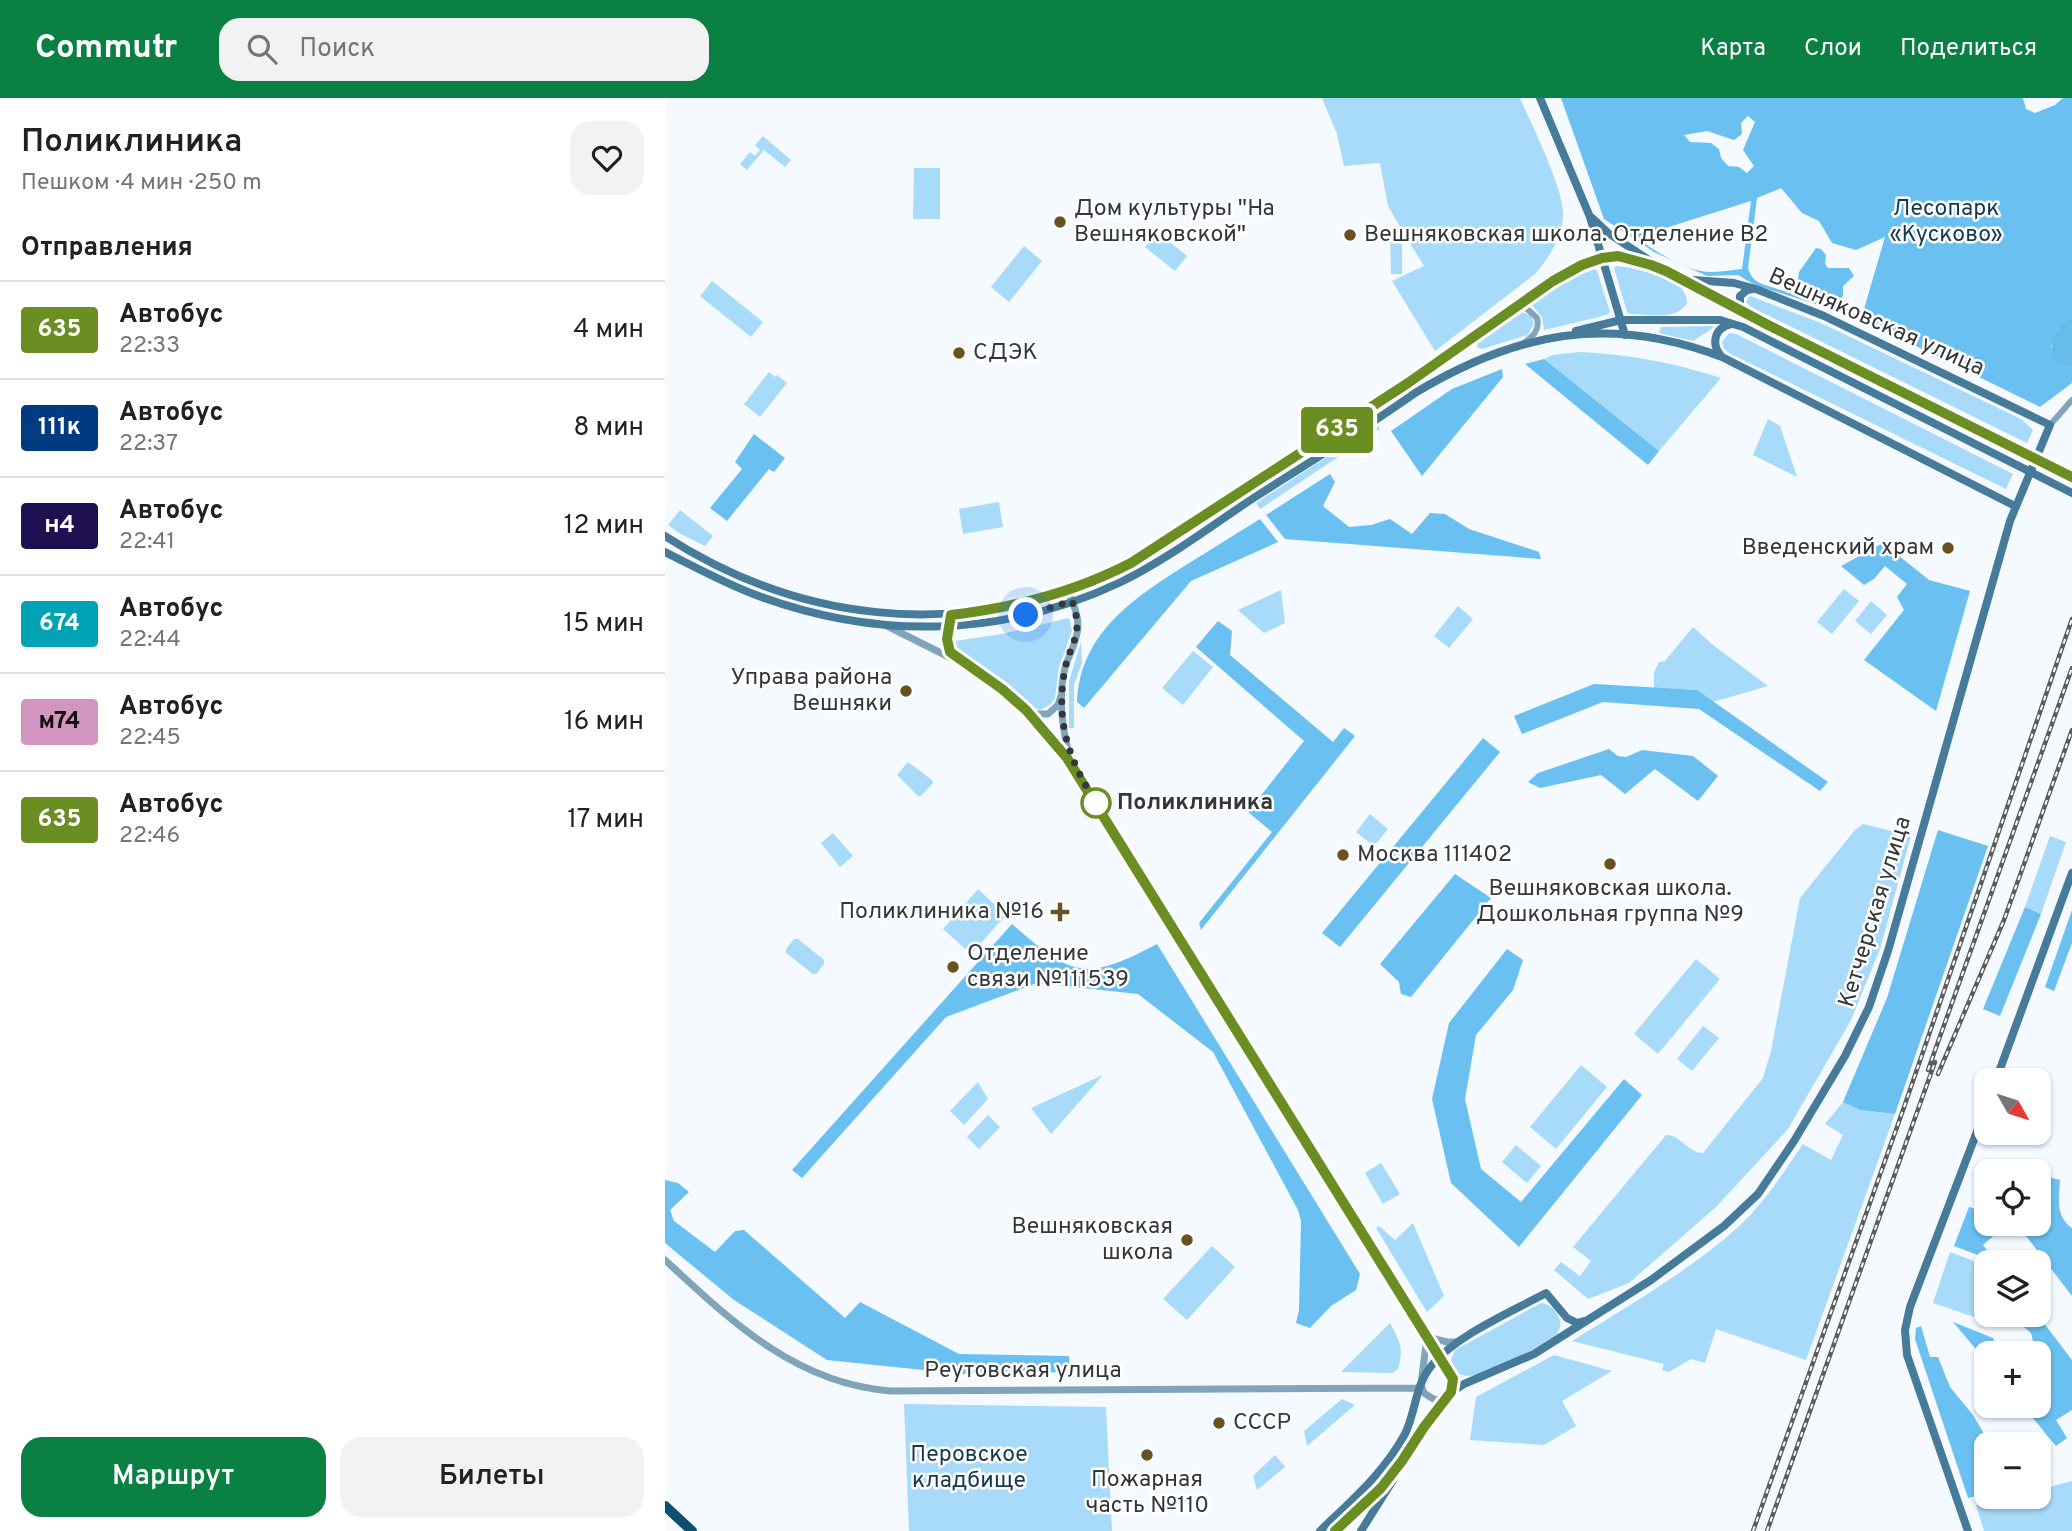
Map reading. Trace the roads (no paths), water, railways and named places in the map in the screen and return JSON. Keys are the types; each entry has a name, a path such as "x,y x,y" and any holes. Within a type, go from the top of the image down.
{"highway":[{"path":"665,1506 692,1531"}],"main road":[{"path":"1540,98 1590,217 1625,335"},
{"path":"1590,217 1608,233 1666,271"},
{"name":"Вешняковская улица","path":"665,536 741,576 805,598 853,610 900,616 951,615 1003,608 1098,579 1123,566 1416,377 1508,311 1570,271 1602,258 1627,258 1666,271 1680,279 1734,283 1756,289 1824,316 2050,425"},
{"path":"1680,279 2072,477"},
{"path":"1756,289 1743,292 1740,305 1768,325"},
{"path":"665,552 712,576 773,601 820,615 885,625 949,627 998,622 1072,601 1123,581 1436,380 1481,358 1523,343 1621,320 1715,320 1738,325 2072,493"},
{"path":"1718,355 1715,343 1718,332 1725,325 1738,325"},
{"path":"1560,336 1625,335 1659,340 1718,355 2015,506"},
{"name":"Кетчерская улица","path":"1335,1531 1381,1488 1448,1395 1464,1384 1534,1354 1673,1266 1724,1226 1758,1194 1794,1141 1845,1056 1869,1007 1888,951 2015,506 2050,425"},
{"path":"2000,1068 2072,873"},
{"path":"1968,1531 1910,1365 1905,1330 1910,1307 1974,1139"},
{"path":"1320,1531 1373,1480 1393,1456 1410,1423 1422,1382 1440,1356 1460,1341 1546,1293 1564,1315 1577,1323 1593,1317"},
{"path":"1560,1338 1567,1326 1564,1315"},
{"path":"1361,1531 1402,1461"}],"street":[{"path":"1508,311 1525,307 1537,318 1538,328 1535,334 1523,343"},
{"path":"2050,425 2072,400"},
{"path":"1193,523 1192,531 1200,533"},
{"path":"1026,710 1037,716 1048,714 1058,705 1066,664 1078,631 1078,621 1067,589"},
{"path":"951,615 947,645 957,659"},
{"path":"885,625 957,659 994,683 1026,710 1055,742 1077,773 1440,1356 1451,1376 1453,1386 1448,1395 1440,1399 1432,1399 1422,1382 1427,1337"},
{"path":"1062,692 1066,742 1077,773"},
{"name":"Реутовская улица","path":"665,1260 729,1319 773,1351 819,1374 876,1389 891,1391 1422,1382"},
{"path":"1427,1337 1447,1342 1460,1341"},
{"path":"1422,1382 1438,1367 1451,1376"}],"railway":[{"path":"1753,1531 1902,1113 2072,619"},
{"path":"1928,1070 2072,668"},
{"path":"1938,1074 2004,920 2072,730"},
{"path":"1767,1531 1935,1062"}],"place":[{"name":"Дом культуры \"На Вешняковской\"","path":"1060,222"},
{"name":"Вешняковская школа. Отделение В2","path":"1350,235"},
{"name":"СДЭК","path":"959,353"},
{"name":"Введенский храм","path":"1948,548"},
{"name":"Управа района Вешняки","path":"906,691"},
{"name":"Поликлиника","path":"1096,803"},
{"name":"Москва 111402","path":"1343,855"},
{"name":"Вешняковская школа. Дошкольная группа №9","path":"1610,864"},
{"name":"Поликлиника №16","path":"1060,912"},
{"name":"Отделение связи №111539","path":"953,967"},
{"name":"Вешняковская школа","path":"1187,1240"},
{"name":"СССР","path":"1219,1423"},
{"name":"Пожарная часть №110","path":"1147,1455"}],"park label":[{"name":"Лесопарк «Кусково»","path":"1946,222"},
{"name":"Перовское кладбище","path":"969,1468"}]}
